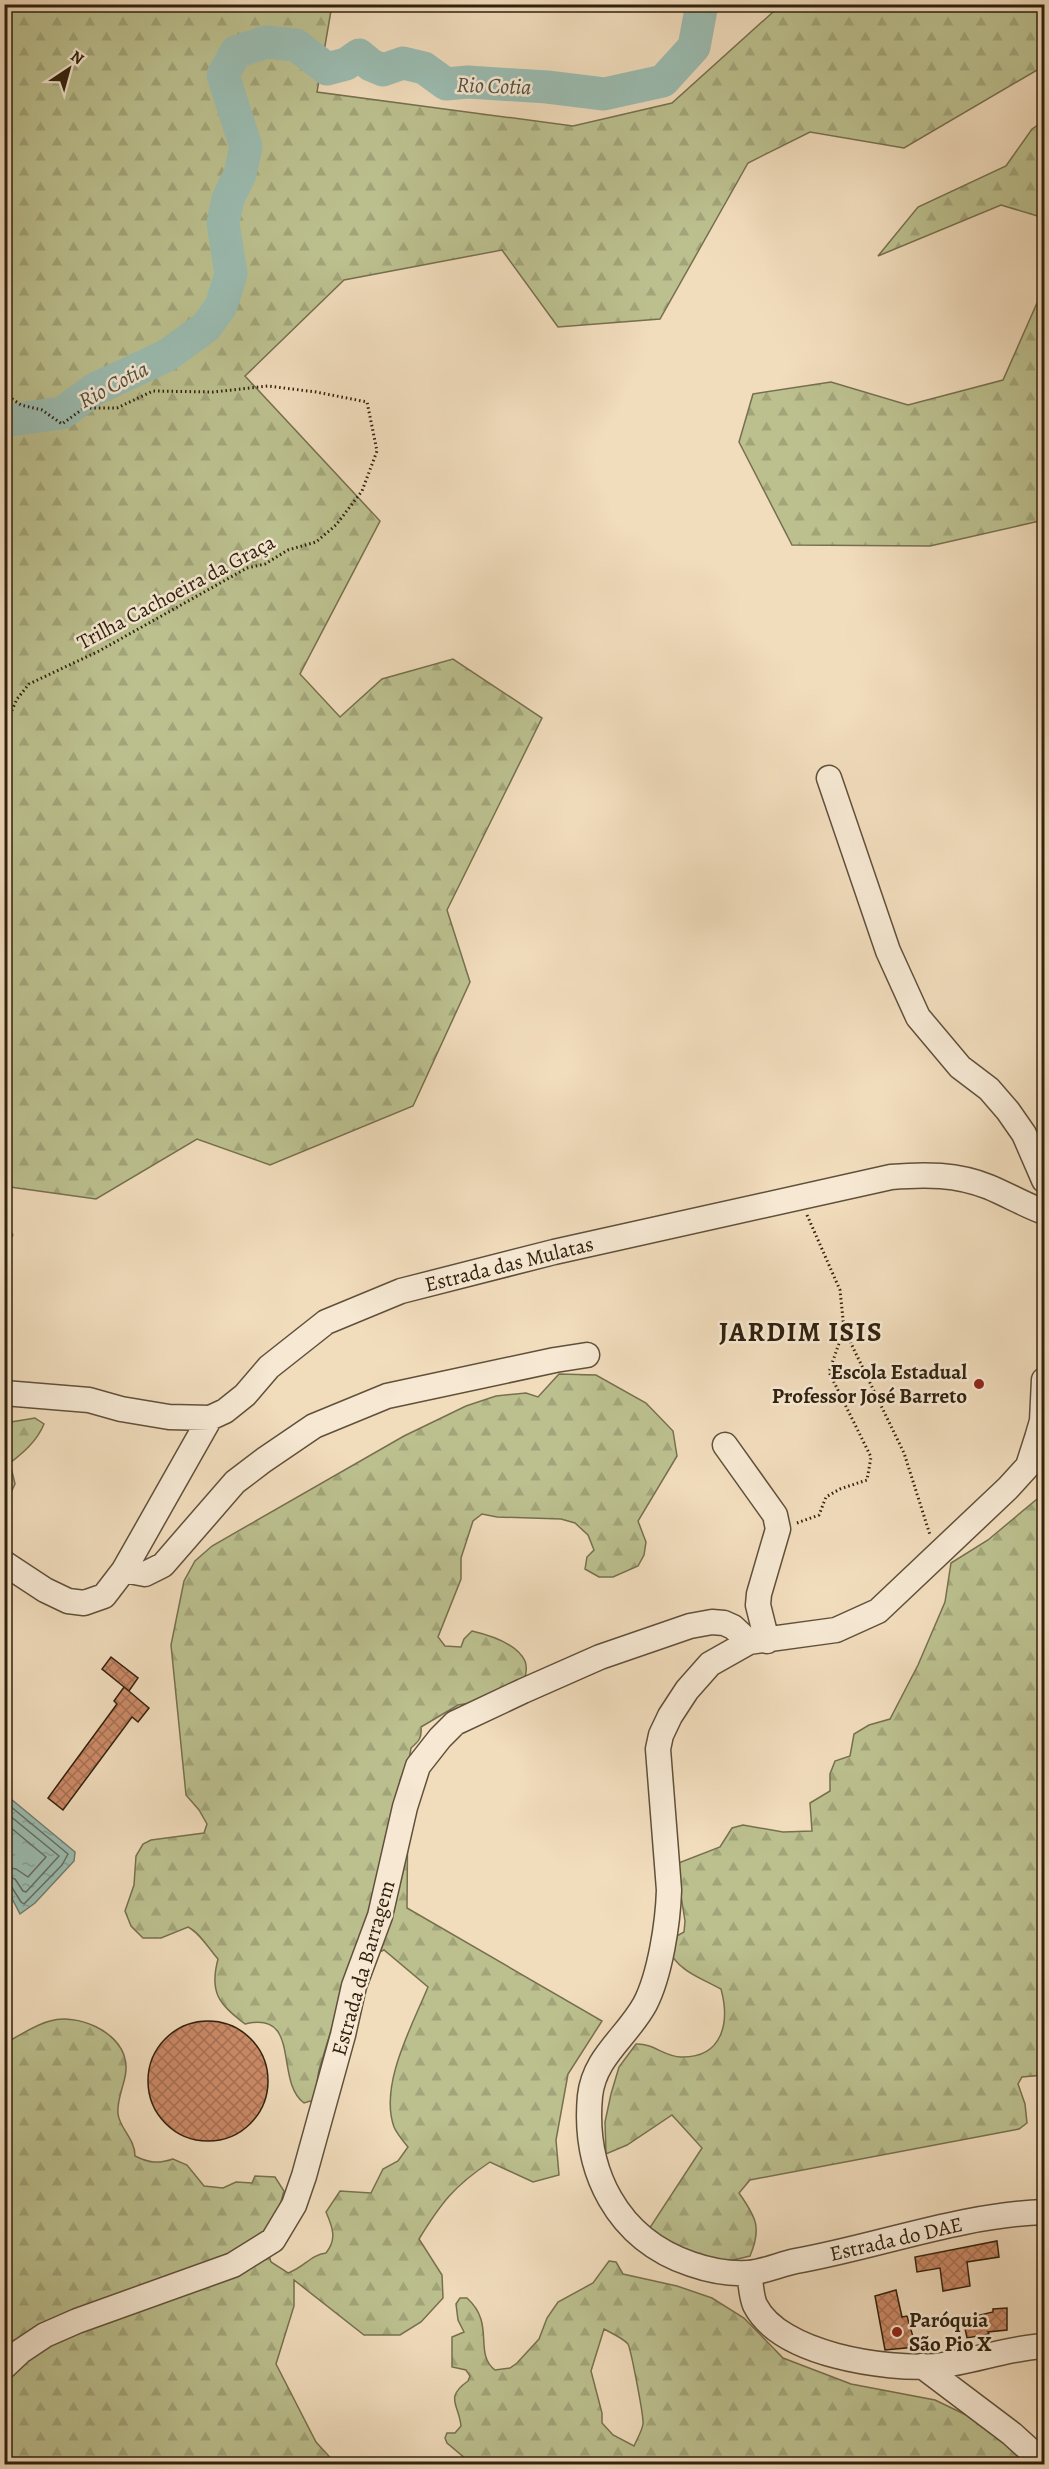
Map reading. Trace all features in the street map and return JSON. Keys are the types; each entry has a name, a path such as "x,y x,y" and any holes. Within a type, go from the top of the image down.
{"street":[{"path":"829,778 888,951 918,1017 960,1067 988,1089 1008,1111 1024,1134 1044,1180"},
{"name":"Estrada das Mulatas","path":"210,1418 225,1411 245,1395 269,1367 326,1322 401,1291 554,1252 852,1184 926,1174 954,1176 987,1186 1044,1212"},
{"path":"124,1570 145,1574 164,1565 235,1482 314,1426 387,1396 586,1355"},
{"path":"725,1445 775,1515 778,1530 759,1594 758,1642 836,1630 878,1611 1000,1496 1028,1466 1042,1421 1044,1380"},
{"path":"4,1393 89,1400 121,1409 169,1416 210,1418 124,1570 104,1596 84,1603 68,1601 45,1590 4,1563"},
{"name":"Estrada da Barragem","path":"4,2367 21,2351 45,2335 77,2321 233,2265 259,2252 279,2232 294,2205 304,2176 343,2035 354,1986 383,1906 405,1807 418,1766 440,1738 455,1724 513,1695 600,1657 690,1626 712,1622 724,1623 758,1642"},
{"name":"Estrada do DAE","path":"758,1642 710,1664 687,1689 661,1735 658,1769 669,1890 668,1914 652,1988 645,2004 632,2024 600,2062 593,2078 590,2098 594,2162 602,2185 630,2226 644,2240 670,2257 707,2269 749,2273 953,2224 1024,2212 1044,2212"},
{"path":"749,2273 755,2304 768,2322 788,2338 818,2351 866,2361 922,2366 960,2362 1024,2347 1044,2346"},
{"path":"922,2366 1012,2434 1044,2463"}],"path":[{"name":"Trilha Cachoeira da Graça","path":"4,396 21,405 42,410 63,424 84,408 117,408 153,391 213,392 268,386 316,392 367,402 377,451 362,490 336,525 316,542 288,550 265,564 247,568 99,651 29,684 17,699 4,728"},
{"path":"799,1197 840,1290 844,1329 904,1453 936,1554"},
{"path":"778,1530 819,1515 826,1497 840,1489 867,1480 871,1457 830,1372 844,1329"}],"green space":[{"path":"4,5 332,5 317,92 573,126 672,103 773,12 786,5 1044,5 1044,66 904,148 810,132 748,163 660,319 558,327 502,250 344,280 245,376 380,521 300,674 340,717 382,679 453,659 542,718 447,910 470,982 413,1106 270,1165 197,1139 96,1199 10,1187 5,1180"},
{"path":"1044,121 1044,218 1001,205 878,256 918,207 1006,166 1032,129"},
{"path":"1044,299 1044,520 930,546 792,545 739,442 753,394 831,382 908,405 1003,380 1037,303"},
{"path":"559,1374 596,1375 646,1403 673,1431 677,1456 638,1521 646,1542 644,1555 638,1566 613,1577 599,1577 585,1569 587,1557 594,1550 588,1535 575,1523 561,1519 497,1517 482,1514 473,1521 461,1558 461,1579 438,1637 445,1646 461,1647 464,1639 472,1631 502,1641 516,1650 525,1661 525,1679 523,1685 477,1702 458,1705 421,1727 419,1739 411,1748 406,1777 408,1789 407,1908 602,2021 568,2074 556,2140 559,2175 533,2182 490,2162 458,2187 434,2215 419,2239 442,2275 443,2298 421,2322 400,2335 364,2335 294,2280 294,2306 276,2364 316,2442 336,2464 5,2464 4,2044 38,2025 61,2019 95,2026 115,2040 121,2049 126,2066 118,2114 133,2144 135,2156 154,2162 173,2159 187,2165 204,2186 223,2188 236,2182 252,2183 255,2176 275,2177 284,2191 276,2220 264,2240 271,2262 288,2273 316,2256 326,2253 332,2243 333,2233 326,2212 340,2191 371,2193 383,2169 398,2161 408,2147 394,2127 390,2111 391,2093 399,2056 428,1987 384,1950 351,1965 319,2070 314,2100 304,2103 295,2093 281,2037 274,2027 263,2022 245,2024 218,1997 215,1981 218,1959 200,1937 188,1927 161,1938 143,1938 131,1926 125,1911 134,1885 136,1856 143,1844 151,1840 204,1833 207,1824 186,1795 171,1645 184,1581 195,1561 212,1546 404,1436 466,1406 496,1396 526,1393 538,1397"},
{"path":"35,1418 44,1424 34,1441 10,1463 15,1484 5,1505 5,1423"},
{"path":"1044,1495 1044,2075 1022,2077 1018,2084 1025,2104 1027,2123 1019,2129 750,2180 739,2193 750,2209 755,2223 756,2238 750,2256 717,2264 685,2256 649,2229 702,2148 672,2115 627,2145 606,2154 605,2122 619,2067 636,2044 642,2044 670,2055 695,2056 714,2045 720,2036 724,2014 721,1989 683,1968 668,1948 675,1937 684,1932 685,1921 676,1864 720,1847 732,1828 743,1825 783,1832 812,1831 810,1803 830,1791 830,1774 835,1761 850,1756 854,1734 869,1725 890,1719 918,1665 945,1602 951,1563 988,1540"},
{"path":"609,2261 616,2262 623,2274 677,2286 712,2298 744,2318 783,2358 851,2384 935,2400 983,2423 1034,2464 472,2464 447,2443 445,2438 447,2433 455,2433 461,2426 455,2397 470,2376 466,2370 452,2367 452,2337 464,2332 458,2320 456,2304 460,2298 467,2298 481,2318 485,2355 495,2370 510,2368 517,2363 539,2339 547,2318 558,2302 593,2283","holes":["604,2329 628,2344 632,2358 643,2424 634,2446 613,2435 602,2423 602,2413 591,2371"]}],"water":[{"path":"5,1794 75,1852 74,1861 35,1903 20,1914 5,1885"}],"building":[{"path":"111,1657 138,1678 129,1691 102,1669"},
{"path":"124,1687 149,1708 138,1722 132,1717 63,1810 48,1798 117,1704 114,1701"},
{"path":"208,2021 231,2026 250,2039 263,2058 268,2081 263,2104 250,2123 231,2136 208,2141 185,2136 166,2123 153,2104 148,2081 153,2058 166,2039 185,2026"},
{"path":"997,2241 999,2257 967,2262 970,2286 943,2291 940,2268 917,2272 915,2257"},
{"name":"Paróquia São Pio X","path":"896,2290 902,2317 907,2316 916,2347 885,2350 875,2296"},
{"path":"1007,2308 1007,2330 967,2338 963,2319 993,2312 993,2309"}],"waterway":[{"name":"Rio Cotia","path":"4,421 62,413 95,389 166,356 206,327 221,306 231,274 223,223 228,199 240,174 246,147 223,75 236,52 266,42 296,45 327,69 346,64 359,55 371,65 383,70 403,63 424,68 446,84 468,82 547,87 604,94 663,81 694,47 702,4"},
{"path":"4,1223 11,1235 4,1246"}],"place":[{"name":"Escola Estadual Professor José Barreto","path":"979,1384"},
{"name":"Paróquia São Pio X","path":"897,2332"}],"district":[{"name":"JARDIM ISIS","path":"801,1332"}]}
